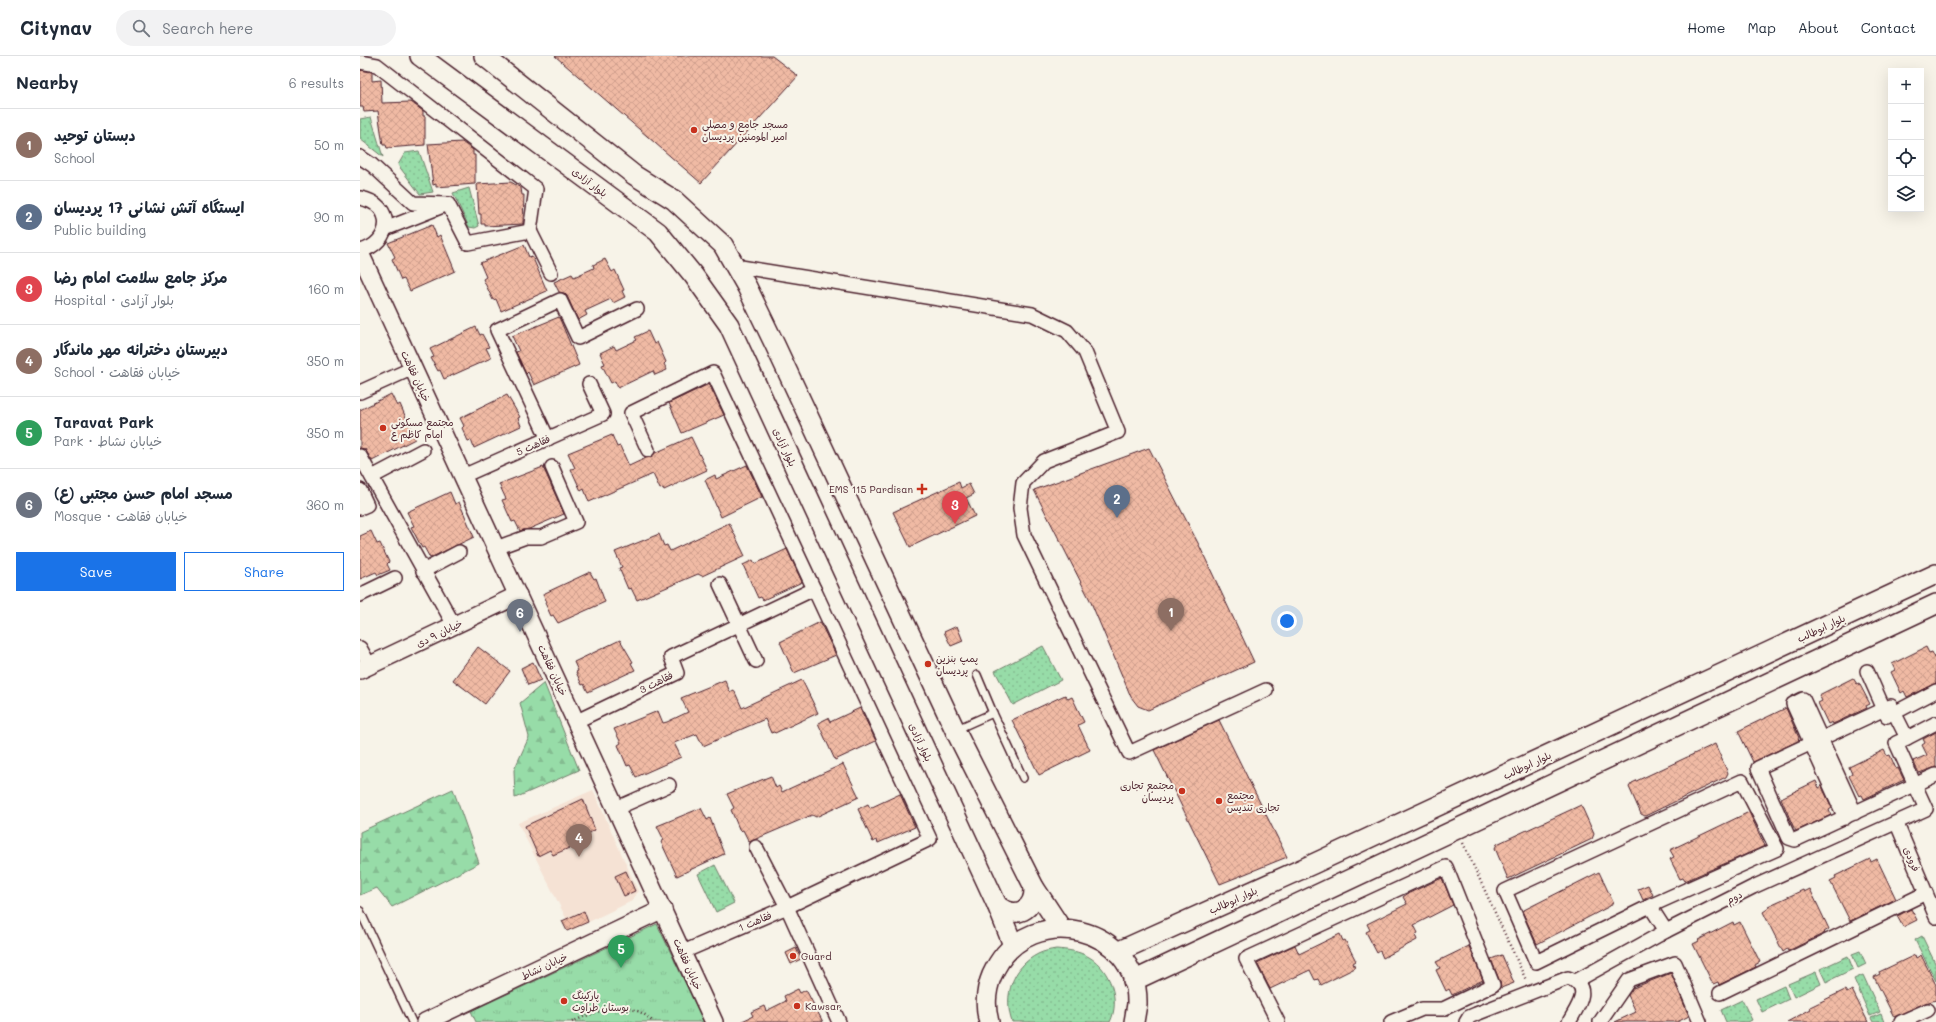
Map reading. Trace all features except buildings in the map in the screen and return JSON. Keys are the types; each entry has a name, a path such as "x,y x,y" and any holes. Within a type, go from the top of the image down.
{"main road":[{"name":"بلوار آزادی","path":"420,56 658,232 694,276 729,324 997,905 1013,945"},
{"path":"484,56 634,175 674,200 723,245 775,345 954,730 1034,887 1061,928"},
{"name":"بلوار ابوطالب","path":"1117,952 1313,864 1936,574"},
{"path":"1133,981 1936,604"},
{"path":"997,905 1004,911 1023,911 1030,905 1034,896 1034,887"},
{"path":"983,1020 986,996 991,977 1000,959 1013,945 1036,932 1061,928 1088,934 1101,939 1117,952 1127,966 1133,981 1137,1004 1134,1022"}],"street":[{"path":"360,62 377,65 536,189 530,230 552,273"},
{"path":"360,157 372,165 413,203 448,204"},
{"path":"360,198 370,200 379,207 385,218 385,229 380,240 371,248 360,252"},
{"path":"448,204 468,243 530,230"},
{"path":"385,229 448,204"},
{"name":"خیابان فقاهت","path":"360,252 364,273 413,368 577,721 714,1022"},
{"path":"735,266 1032,314 1067,331 1085,352 1118,432 1044,461 1023,483 1020,508 1024,535 1129,753 1266,690"},
{"path":"548,439 497,330 560,300 578,338 636,309"},
{"path":"360,392 413,368"},
{"path":"648,450 631,413 713,373 814,589 739,626"},
{"name":"فقاهت 5","path":"463,476 603,414 589,384"},
{"path":"372,477 423,450"},
{"path":"360,456 454,625"},
{"path":"496,548 526,537 541,537 576,522 552,467"},
{"path":"360,490 367,505 360,508"},
{"path":"424,571 459,552"},
{"path":"360,595 395,578"},
{"path":"720,584 756,661"},
{"name":"فقاهت 1","path":"683,952 787,907 930,839 814,589"},
{"name":"خیابان ۹ دی","path":"365,668 518,595"},
{"name":"فقاهت 3","path":"577,721 677,673 671,657 739,626"},
{"path":"360,648 365,668"},
{"path":"1867,671 1903,740"},
{"path":"1936,691 1816,741 1758,768 1789,838 1795,840 1850,816 1936,775"},
{"path":"1915,786 1896,743 1936,723"},
{"path":"1816,741 1850,816"},
{"path":"1742,781 1777,850 1650,906 1536,962 1505,891 1742,781"},
{"path":"617,808 669,785"},
{"name":"دوم","path":"1576,981 1666,931 1753,887 1897,824 1926,809 1915,786"},
{"name":"فرودی","path":"1897,824 1936,917"},
{"path":"756,847 787,907 839,1022"},
{"path":"1278,1022 1246,959 1446,867 1493,985 1443,1009 1422,1009 1391,1022"},
{"path":"1720,993 1926,893"},
{"path":"1650,906 1666,931"},
{"name":"خیابان نشاط","path":"425,1022 663,909"},
{"path":"1600,1022 1629,980 1675,963 1700,1022"},
{"path":"1465,1021 1476,1014 1568,978 1576,981 1580,986 1582,994 1580,1003 1569,1022"},
{"path":"1901,1022 1928,1010"}],"lane":[{"path":"977,675 1023,778"},
{"path":"954,730 993,713"},
{"path":"360,911 412,1022"}],"path":[{"path":"1457,830 1532,992"},
{"path":"572,1022 595,1011 617,1008 638,1012 653,1022"}],"shaded area":[{"path":"593,790 638,891 632,901 572,930 518,823"}],"green space":[{"path":"371,117 383,157 360,139 360,119"},
{"path":"419,151 433,192 420,194 398,165 405,153"},
{"path":"469,188 479,226 475,228 469,227 453,193"},
{"path":"1043,646 1061,680 1013,705 995,671"},
{"path":"544,683 579,770 515,798 514,770 529,737 520,703"},
{"path":"453,789 479,863 392,907 377,888 360,895 360,832"},
{"path":"715,865 734,903 716,912 698,874"},
{"path":"657,924 704,1022 476,1022 471,1011"},
{"path":"1922,936 1936,965 1936,981 1915,940"},
{"path":"1056,949 1081,953 1096,962 1103,969 1112,986 1114,995 1113,1013 1110,1022 1012,1022 1009,1012 1009,992 1016,974 1022,966 1040,953"},
{"path":"1860,951 1866,964 1858,968 1852,954"},
{"path":"1848,956 1853,969 1826,982 1820,969"},
{"path":"1816,972 1821,984 1794,997 1788,984"},
{"path":"1863,975 1880,1012 1870,1016 1854,979"},
{"path":"1784,986 1789,999 1762,1012 1756,999"},
{"path":"1742,1000 1752,1020 1748,1022 1726,1022 1721,1010"},
{"path":"1881,1014 1884,1022 1873,1022 1871,1018"}],"place":[{"name":"مسجد جامع و مصلی امیر المومنین پردیسان","path":"694,130"},
{"name":"مجتمع مسکونی امام کاظم ع","path":"383,428"},
{"name":"EMS 115 Pardisan","path":"922,489"},
{"name":"ایستگاه آتش نشانی 17 پردیسان","path":"1117,518"},
{"name":"مرکز جامع سلامت امام رضا","path":"955,524"},
{"name":"دبستان توحید","path":"1171,631"},
{"name":"مسجد امام حسن مجتبی (ع)","path":"520,632"},
{"name":"پمپ بنزین پردیسان","path":"928,664"},
{"name":"مجتمع تجاری پردیسان","path":"1182,791"},
{"name":"مجتمع تجاری تندیس","path":"1219,801"},
{"name":"دبیرستان دخترانه مهر ماندگار","path":"579,857"},
{"name":"Guard","path":"793,956"},
{"name":"Taravat Park","path":"621,968"},
{"name":"پارکینگ بوستان طراوت","path":"564,1001"},
{"name":"Kawsar","path":"797,1006"}]}
